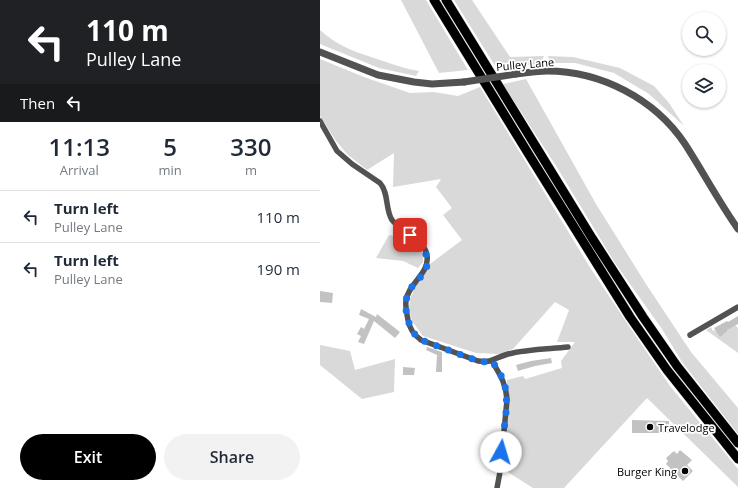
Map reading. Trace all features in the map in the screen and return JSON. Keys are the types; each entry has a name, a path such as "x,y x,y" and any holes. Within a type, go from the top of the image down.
{"highway":[{"path":"434,0 530,158 630,317 667,370 738,459"},
{"path":"446,0 592,238 643,317 677,366 738,442"}],"street":[{"name":"Pulley Lane","path":"320,52 378,75 432,84 464,82 547,71 566,72 607,82 635,96 664,119 684,142 726,212 738,229"},
{"path":"320,121 337,151 384,187 389,213 393,221 420,244 427,255 426,269 411,287 406,302 409,324 413,333 421,340 478,361 486,362 508,354 568,347"},
{"path":"690,335 738,307"},
{"path":"492,361 503,379 507,400 497,488"}],"shaded area":[{"path":"401,0 426,0 468,70 439,73"},
{"path":"454,0 472,0 510,57 544,56 540,64 497,69"},
{"path":"320,30 341,45 356,52 419,71 416,76 379,68 320,44"},
{"path":"548,56 573,57 620,68 654,86 669,103 684,126 649,94 614,73 575,63 550,63"},
{"path":"320,59 364,77 410,93 434,92 458,96 480,87 591,269 633,332 670,386 738,469 738,487 647,398 564,488 533,488 503,469 508,404 507,380 523,376 525,379 562,368 561,361 575,342 557,342 569,310 555,302 513,349 499,354 476,353 423,336 412,321 409,309 410,299 415,287 423,277 430,264 462,240 443,215 452,208 436,187 441,179 393,187 394,153 367,170 347,154 336,141 320,116"},
{"path":"526,79 596,204 646,284 691,352 738,408 738,434 682,362 662,329 615,263 558,169 503,84"},
{"path":"389,235 411,239 420,249 423,254 423,262 418,268 403,261 376,258"},
{"path":"735,325 738,328 738,353 706,330 711,327 713,331 715,330 723,335 728,331 727,329"},
{"path":"320,345 350,351 355,370 395,359 394,392 362,399 320,365"}],"building":[{"path":"320,291 333,293 332,303 320,302"},
{"path":"361,309 376,317 377,314 400,332 395,338 374,321 364,344 358,342 361,336 357,334 361,327 364,329 369,319 359,315"},
{"path":"738,316 738,324 727,330 728,331 720,337 714,328"},
{"path":"427,347 442,352 442,372 436,372 437,355 426,350"},
{"path":"551,358 552,363 518,371 516,365 531,361"},
{"path":"403,367 415,368 414,375 403,375"},
{"name":"Travelodge","path":"632,420 669,421 669,433 632,433"},
{"path":"680,450 692,460 687,465 693,471 683,481 666,464 668,461 666,458 674,451 677,454"}],"place":[{"name":"Travelodge","path":"650,427"},
{"name":"Burger King","path":"685,471"}],"route":[{"path":"410,235 420,244 427,255 426,269 411,287 407,295 406,310 409,324 413,333 421,340 478,361 492,361 503,379 506,389 507,400 501,452"}]}
